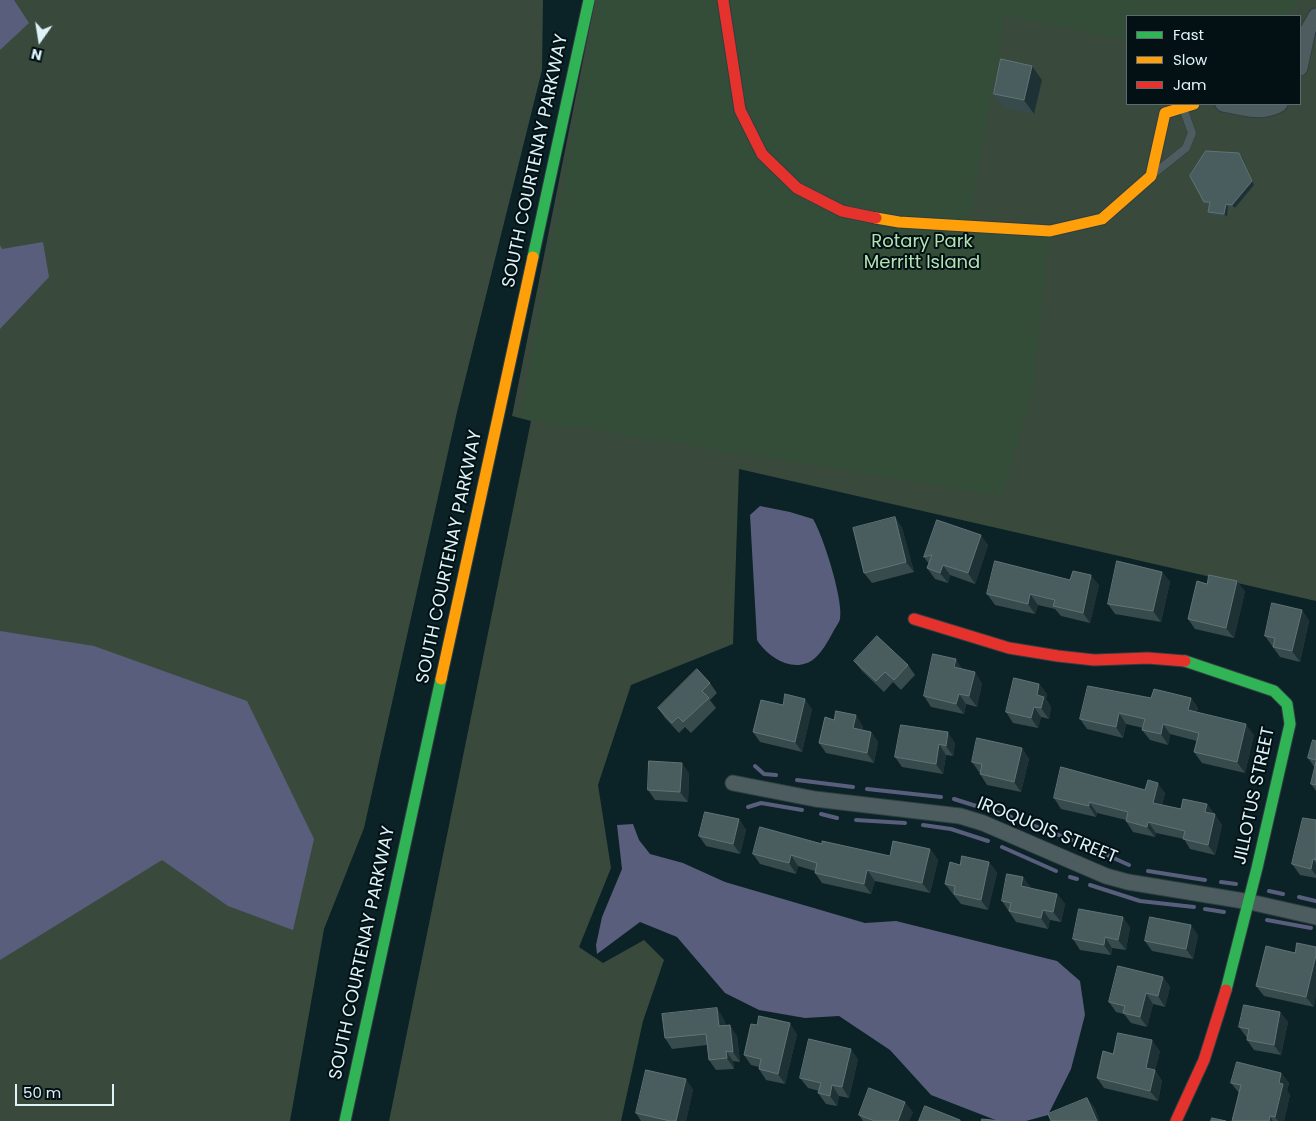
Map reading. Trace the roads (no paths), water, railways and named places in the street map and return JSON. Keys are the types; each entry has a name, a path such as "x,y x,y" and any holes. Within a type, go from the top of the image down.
{"street":[{"name":"SOUTH COURTENAY PARKWAY","path":"345,1121 589,0"},
{"path":"723,0 740,110 762,154 797,188 842,211 899,222 1050,232 1102,219 1151,176 1165,113 1189,106"},
{"path":"1301,63 1308,30 1316,16"},
{"path":"1228,105 1253,110 1272,109 1278,105"},
{"name":"JILLOTUS STREET","path":"914,620 1009,648 1058,656 1094,660 1148,658 1188,661 1274,691 1287,704 1290,724 1250,902 1222,1008 1193,1090 1176,1121"},
{"name":"IROQUOIS STREET","path":"733,783 815,799 960,816 983,823 1106,876 1128,882 1250,902 1316,917"}],"lane":[{"path":"1151,176 1186,148 1192,133 1189,106"}],"water":[{"path":"0,0 14,0 29,23 0,50"},
{"path":"43,242 49,277 0,329 0,245 2,249"},
{"path":"760,506 813,519 832,568 839,598 840,619 823,649 808,663 791,665 783,662 768,653 757,640 750,515"},
{"path":"0,631 94,646 247,701 314,839 293,930 228,906 162,860 0,960"},
{"path":"633,824 639,840 650,854 683,863 725,882 865,923 896,921 1057,961 1080,981 1085,1015 1071,1069 1048,1115 1026,1121 998,1121 931,1095 890,1050 839,1016 805,1018 759,1010 725,993 677,937 640,922 597,954 596,945 602,917 622,869 617,825"}],"waterway":[{"path":"755,766 764,774 776,775"},
{"path":"797,780 853,787"},
{"path":"867,789 941,797"},
{"path":"954,799 1011,817"},
{"path":"748,807 761,803 802,810"},
{"path":"821,814 837,818"},
{"path":"856,820 905,823"},
{"path":"1027,823 1072,840"},
{"path":"923,825 951,829 988,841"},
{"path":"1085,845 1129,865"},
{"path":"1002,847 1056,871"},
{"path":"1148,871 1205,880"},
{"path":"1070,877 1077,879"},
{"path":"1221,882 1236,884"},
{"path":"1090,885 1140,901 1194,907"},
{"path":"1269,891 1283,894"},
{"path":"1299,897 1316,901"},
{"path":"1205,909 1224,912"},
{"path":"1267,920 1311,928"}],"park label":[{"name":"Rotary Park Merritt Island","path":"922,252"}]}
